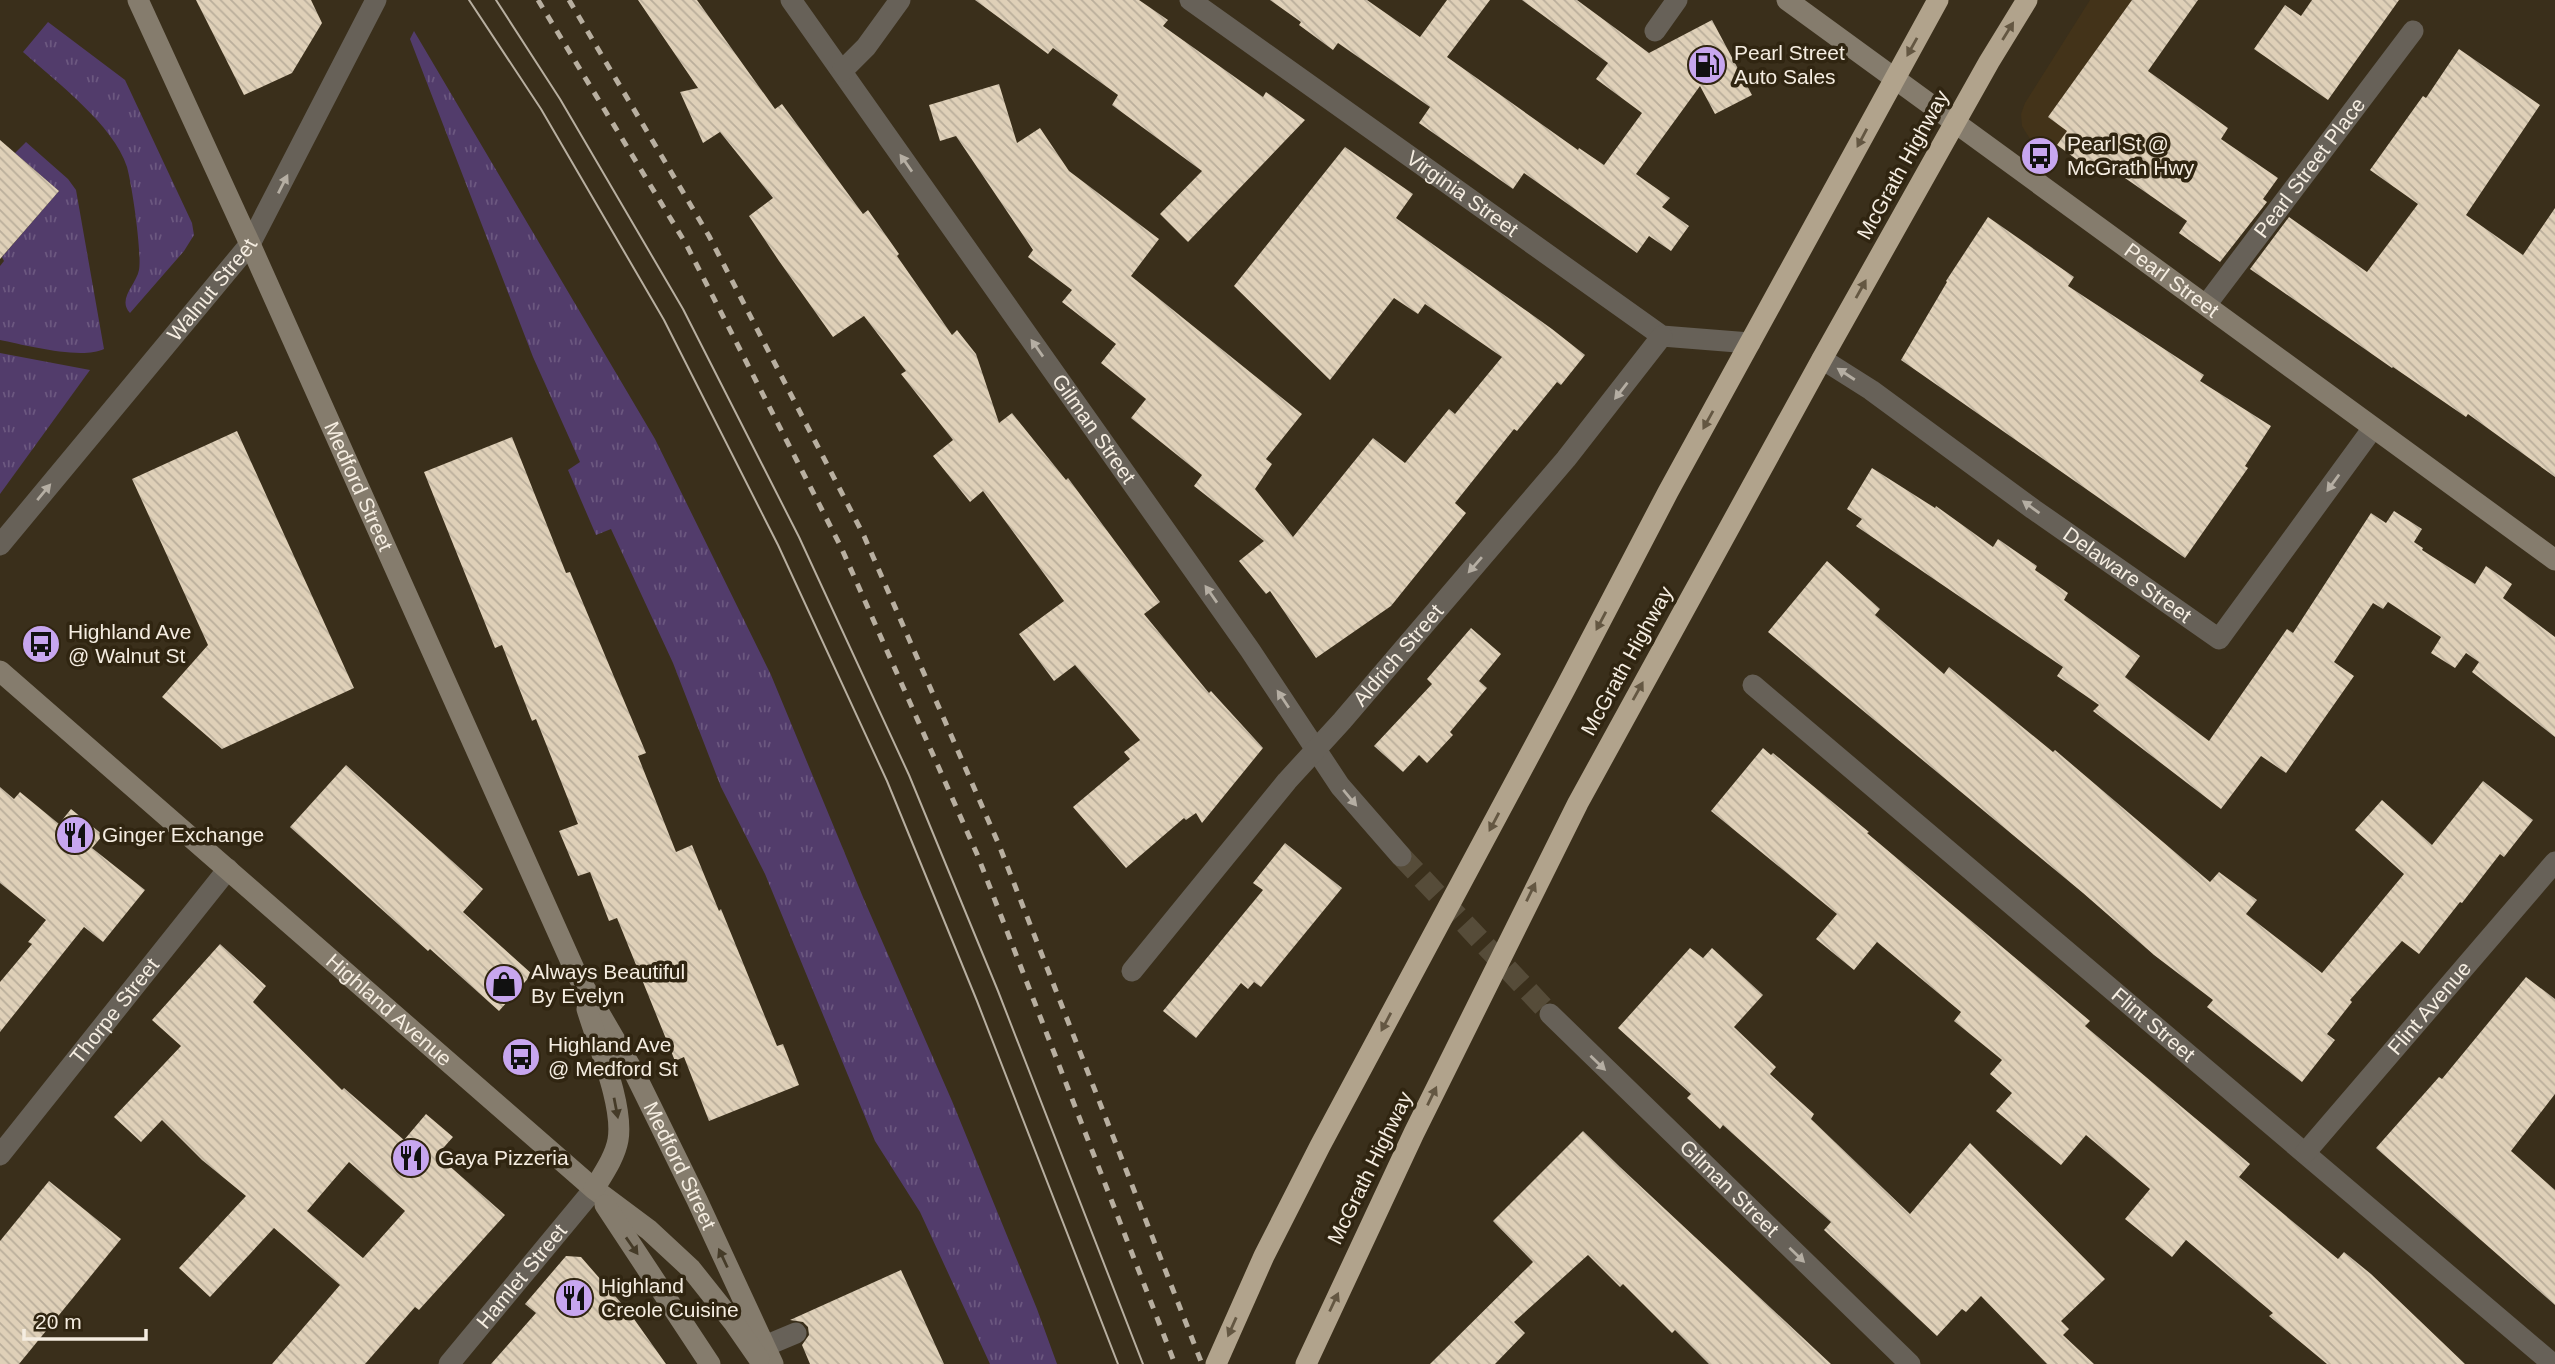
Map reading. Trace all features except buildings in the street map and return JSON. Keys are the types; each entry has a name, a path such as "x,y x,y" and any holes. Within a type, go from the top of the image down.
{"highway":[{"name":"McGrath Highway","path":"1216,1364 1248,1291 1320,1146 1674,481 1938,0"},
{"name":"McGrath Highway","path":"1306,1364 1413,1133 1543,869 1822,359 1955,121 2027,0"}],"main road":[{"name":"Medford Street","path":"138,0 576,973 636,1076 767,1358"},
{"name":"Pearl Street","path":"1787,0 1811,7 1895,78 2555,560"},
{"name":"Highland Avenue","path":"0,671 594,1189 649,1230 691,1269 734,1323 767,1358"},
{"name":"Medford Street","path":"576,973 618,1111 618,1140 610,1162 594,1189"},
{"path":"594,1189 710,1364"}],"street":[{"name":"Walnut Street","path":"0,545 250,244 376,0"},
{"name":"Gilman Street","path":"791,0 1251,650 1340,786 1401,856"},
{"path":"842,71 866,47 900,0"},
{"name":"Virginia Street","path":"1190,0 1662,336"},
{"path":"1655,31 1677,0"},
{"name":"Pearl Street Place","path":"2206,305 2413,31"},
{"path":"1662,336 1750,343"},
{"name":"Aldrich Street","path":"1132,971 1317,748 1566,459 1662,336"},
{"name":"Delaware Street","path":"1822,359 1871,390 2033,509 2219,639 2374,428"},
{"name":"Flint Street","path":"1753,685 2553,1364"},
{"name":"Flint Avenue","path":"2305,1153 2555,862"},
{"name":"Thorpe Street","path":"0,1155 228,869"},
{"name":"Gilman Street","path":"1550,1014 1910,1364"},
{"name":"Hamlet Street","path":"449,1364 594,1189"},
{"path":"767,1358 796,1333"}],"shaded area":[{"path":"2090,0 2152,0 2164,9 2051,154 2030,139 2022,126 2021,114 2025,103"}],"green space":[{"path":"48,22 125,80 192,223 194,235 184,251 130,313 126,297 137,276 140,261 127,167 110,135 97,120 23,52"},
{"path":"414,31 655,439 771,675 865,902 952,1101 1057,1364 990,1364 920,1212 875,1141 765,874 721,787 673,663 611,529 596,535 568,470 580,462 533,357 410,39"},
{"path":"26,142 68,179 76,190 104,349 82,353 68,352 0,340 2,257 59,191 15,153"},
{"path":"0,353 90,370 0,494"}],"tunnel":[{"path":"1401,856 1550,1014"}],"tram line":[{"path":"469,0 541,109 664,320 778,545 887,781 977,1001 1118,1364"},
{"path":"496,0 560,99 683,309 799,537 909,775 998,991 1143,1364"}],"railway":[{"path":"538,0 686,244 841,547 977,854 1175,1364"},
{"path":"569,0 709,236 864,536 999,845 1202,1364"}],"place":[{"name":"Pearl Street Auto Sales","path":"1707,65"},
{"name":"Pearl St @ McGrath Hwy","path":"2040,156"},
{"name":"Highland Ave @ Walnut St","path":"41,644"},
{"name":"Ginger Exchange","path":"75,835"},
{"name":"Always Beautiful By Evelyn","path":"504,984"},
{"name":"Highland Ave @ Medford St","path":"521,1057"},
{"name":"Gaya Pizzeria","path":"411,1158"},
{"name":"Highland Creole Cuisine","path":"574,1298"}]}
